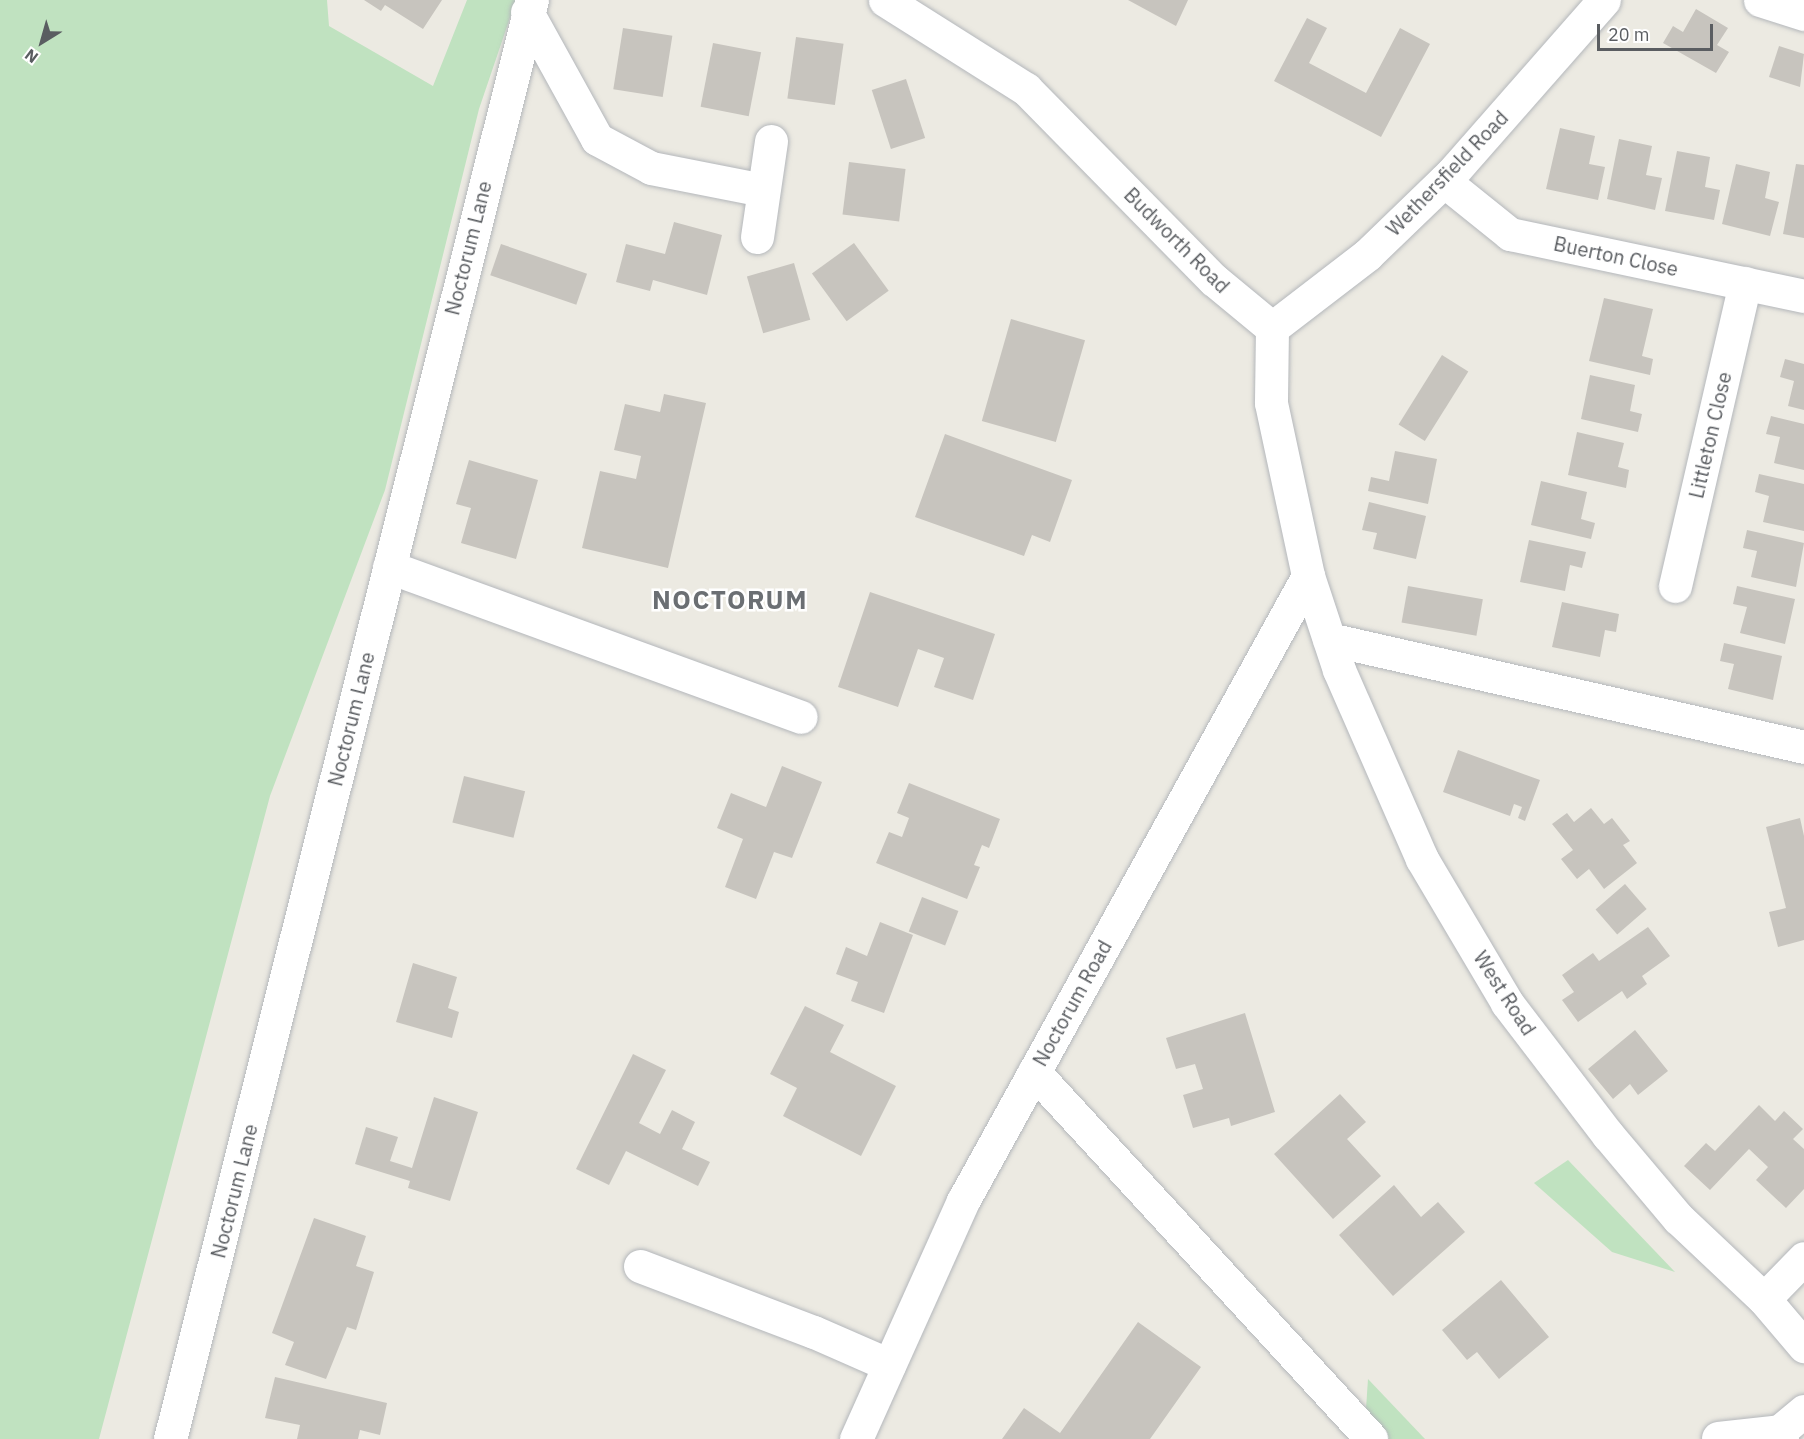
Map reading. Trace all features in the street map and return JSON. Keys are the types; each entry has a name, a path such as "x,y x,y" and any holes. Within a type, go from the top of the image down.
{"street":[{"name":"Budworth Road","path":"885,0 1026,89 1214,280 1272,328"},
{"name":"Wethersfield Road","path":"1272,328 1366,255 1444,181 1604,0"},
{"path":"1760,0 1804,14"},
{"path":"530,6 597,139 651,168 763,190"},
{"name":"Noctorum Lane","path":"170,1439 530,6"},
{"path":"757,237 771,141"},
{"name":"Buerton Close","path":"1444,181 1510,234 1804,296"},
{"name":"Littleton Close","path":"1675,586 1745,284"},
{"path":"1272,328 1271,403 1308,576"},
{"path":"389,567 801,717"},
{"name":"West Road","path":"1308,576 1329,639 1422,859 1507,1003 1678,1218 1764,1299 1804,1346"},
{"name":"Noctorum Road","path":"855,1439 963,1201 1308,576"},
{"path":"1329,639 1804,747"},
{"path":"1034,1072 1371,1439"},
{"path":"1764,1299 1804,1258"},
{"path":"640,1266 814,1332 889,1365"},
{"path":"1718,1438 1789,1427"}],"green space":[{"path":"0,0 327,0 329,26 433,86 467,0 516,0 479,109 385,490 270,796 99,1439 0,1439"},
{"path":"1568,1160 1675,1272 1612,1252 1534,1183"},
{"path":"1368,1379 1425,1439 1364,1439"}],"building":[{"path":"364,0 442,0 423,29 385,5 381,11"},
{"path":"1128,0 1188,0 1176,26"},
{"path":"1696,9 1728,28 1717,45 1729,52 1716,73 1663,43 1673,26 1683,32"},
{"path":"1307,18 1327,28 1309,63 1366,93 1400,28 1430,44 1381,137 1274,81"},
{"path":"623,28 672,36 663,97 613,89"},
{"path":"796,37 844,44 835,105 787,98"},
{"path":"713,43 761,52 749,116 701,107"},
{"path":"1779,46 1804,54 1800,87 1769,77"},
{"path":"906,79 925,138 891,149 872,90"},
{"path":"1560,128 1595,136 1589,164 1605,167 1598,200 1546,189"},
{"path":"1619,139 1652,146 1646,175 1662,178 1655,210 1607,199"},
{"path":"1677,151 1710,157 1705,187 1720,190 1714,220 1665,211"},
{"path":"849,162 906,169 899,222 843,215"},
{"path":"1736,164 1770,172 1765,198 1779,202 1770,236 1722,224"},
{"path":"1796,164 1804,165 1804,238 1783,234"},
{"path":"674,222 722,235 707,295 653,280 650,291 616,282 626,244 665,254"},
{"path":"854,243 889,291 847,321 812,274"},
{"path":"501,244 587,274 576,305 490,275"},
{"path":"794,263 810,320 763,333 747,277"},
{"path":"1604,298 1653,309 1642,356 1653,359 1650,375 1589,361"},
{"path":"1011,319 1085,340 1056,442 982,421"},
{"path":"1442,355 1468,371 1425,441 1399,425"},
{"path":"1785,359 1804,364 1804,410 1788,406 1794,381 1780,377"},
{"path":"1590,375 1635,385 1630,411 1642,414 1638,432 1581,419"},
{"path":"664,394 706,403 668,568 582,548 600,471 636,479 641,456 614,450 625,404 660,412"},
{"path":"1771,416 1804,424 1804,470 1774,463 1780,437 1766,434"},
{"path":"1577,432 1624,443 1618,467 1629,470 1626,488 1568,475"},
{"path":"945,434 1072,480 1050,542 1032,535 1024,556 915,517"},
{"path":"1395,451 1437,459 1428,504 1368,491 1371,477 1389,481"},
{"path":"469,460 538,480 516,559 461,543 471,508 456,504"},
{"path":"1759,474 1804,484 1804,531 1763,522 1769,496 1755,492"},
{"path":"1541,481 1587,492 1581,519 1595,523 1591,539 1531,525"},
{"path":"1369,502 1426,516 1416,559 1373,549 1377,533 1362,530"},
{"path":"1747,530 1804,543 1796,587 1751,577 1757,551 1743,548"},
{"path":"1529,540 1586,552 1582,568 1570,565 1565,591 1520,582"},
{"path":"1408,586 1483,599 1476,636 1402,622"},
{"path":"1737,586 1795,599 1785,644 1740,633 1747,607 1733,604"},
{"path":"870,592 995,634 973,700 934,687 944,658 918,649 898,707 838,687"},
{"path":"1562,602 1619,614 1616,632 1605,630 1600,657 1552,647"},
{"path":"1724,643 1782,656 1773,700 1728,689 1734,664 1720,661"},
{"path":"1458,750 1540,780 1525,821 1518,818 1522,807 1514,804 1510,816 1443,792"},
{"path":"782,766 822,782 792,858 774,852 756,899 725,887 743,839 717,828 731,793 766,807"},
{"path":"464,776 525,791 514,838 452,823"},
{"path":"909,783 1000,819 989,848 982,845 974,865 980,867 967,899 876,863 889,832 902,837 909,818 897,813"},
{"path":"1591,808 1604,824 1612,818 1630,841 1623,845 1637,863 1604,889 1589,869 1577,879 1561,859 1573,850 1552,824 1567,813 1574,822"},
{"path":"1800,818 1804,836 1804,940 1778,947 1769,912 1786,908 1766,827"},
{"path":"1625,884 1647,909 1617,934 1596,910"},
{"path":"922,897 958,911 945,946 909,932"},
{"path":"880,922 913,935 884,1013 851,1001 858,982 836,974 846,947 867,956"},
{"path":"1648,927 1670,956 1642,976 1647,984 1627,999 1622,991 1578,1022 1562,1000 1574,992 1562,975 1593,953 1599,961"},
{"path":"413,963 457,977 448,1008 459,1012 452,1038 396,1022"},
{"path":"805,1006 844,1025 830,1052 896,1086 861,1156 783,1116 797,1088 770,1074"},
{"path":"1245,1013 1275,1112 1231,1126 1229,1118 1193,1128 1183,1095 1203,1089 1195,1064 1176,1069 1166,1038"},
{"path":"1635,1030 1668,1071 1638,1095 1630,1084 1613,1099 1588,1069"},
{"path":"633,1054 666,1070 639,1123 660,1134 672,1110 695,1122 682,1149 710,1162 698,1186 626,1151 609,1185 576,1169"},
{"path":"1340,1094 1366,1122 1347,1139 1381,1176 1333,1219 1274,1154"},
{"path":"434,1097 478,1112 450,1201 408,1188 410,1181 355,1164 366,1127 398,1137 390,1161 412,1168"},
{"path":"1759,1105 1775,1121 1784,1111 1803,1129 1793,1139 1804,1149 1804,1189 1786,1208 1756,1180 1768,1167 1749,1149 1710,1190 1684,1166 1706,1143 1715,1151"},
{"path":"1394,1185 1421,1217 1438,1202 1465,1232 1393,1296 1339,1235"},
{"path":"314,1218 366,1236 356,1266 374,1272 356,1330 347,1327 326,1379 285,1365 294,1342 272,1333"},
{"path":"1501,1280 1549,1337 1499,1379 1477,1352 1467,1360 1442,1330"},
{"path":"1138,1322 1201,1367 1150,1439 1002,1439 1024,1408 1060,1433"},
{"path":"275,1377 387,1403 380,1435 360,1430 358,1439 297,1439 300,1425 265,1418"}],"district":[{"name":"NOCTORUM","path":"730,600"}]}
